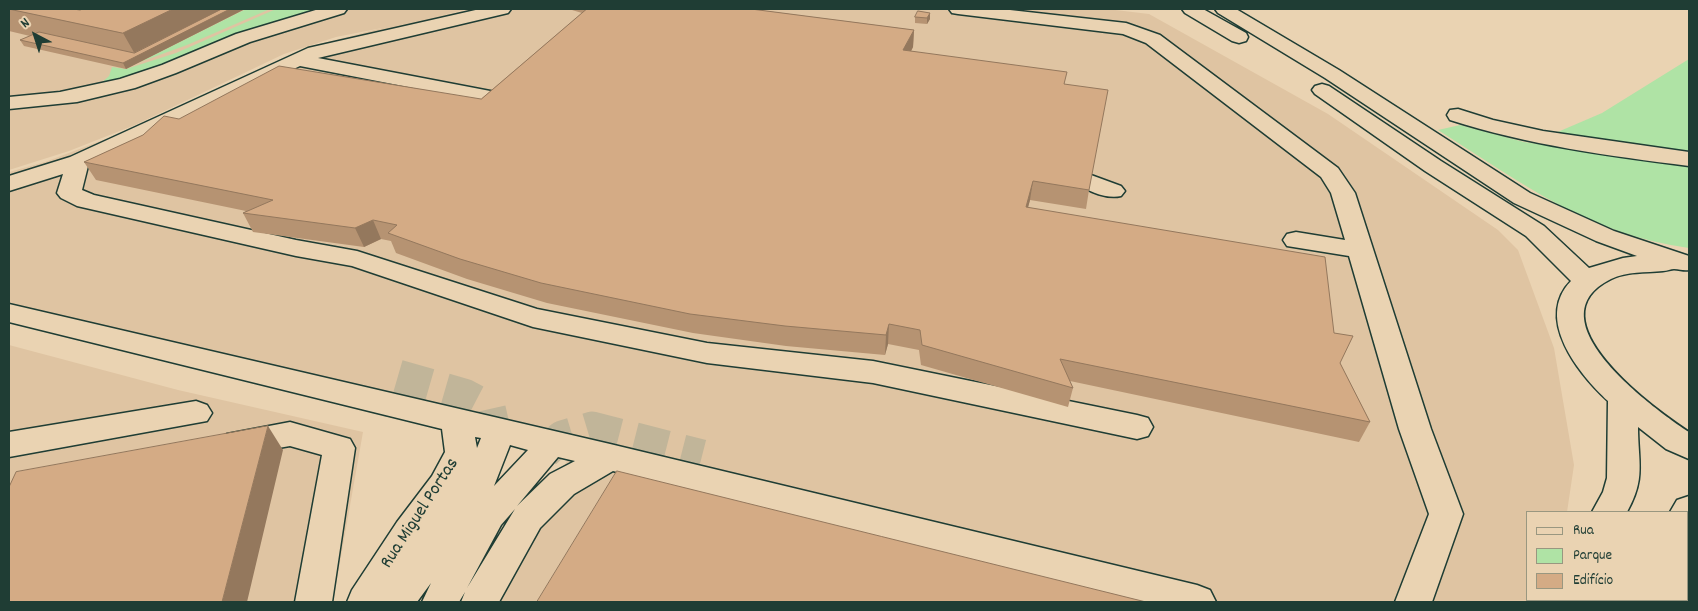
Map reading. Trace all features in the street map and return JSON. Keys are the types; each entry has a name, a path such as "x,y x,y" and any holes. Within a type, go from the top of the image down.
{"main road":[{"path":"9,103 38,102 114,87 146,77 255,34 338,9"},
{"path":"11,185 78,162 296,60 337,46 502,9"},
{"path":"958,9 1126,29 1153,39 1330,173 1343,193 1415,429 1446,514 1414,602"},
{"path":"1191,9 1250,43 1433,166 1534,231 1586,280"},
{"path":"1224,9 1332,74 1522,198 1605,236 1687,264"},
{"path":"296,60 380,74 506,100"},
{"path":"1458,116 1496,128 1528,134 1689,159"},
{"path":"78,162 68,193 86,201 296,248 357,259 533,318 707,353 873,372 1137,427"},
{"path":"1091,182 1113,191"},
{"path":"1296,240 1363,259"},
{"path":"1687,264 1644,262 1610,268 1586,280 1571,301 1572,328 1582,352 1623,398 1678,442 1689,447"},
{"path":"9,313 610,457 1197,602"},
{"path":"1610,511 1619,495 1624,478 1622,442 1623,398"},
{"path":"9,445 196,413"},
{"name":"Rua Miguel Portas","path":"365,602 409,532 444,486 461,452 457,420"},
{"path":"212,448 290,434 339,448 314,602"},
{"path":"396,602 473,497 496,439"},
{"path":"440,602 489,515 545,452"},
{"path":"479,602 528,518 562,484 610,457"}],"shaded area":[{"path":"9,9 469,9 438,16 473,9 1107,9 1149,14 1328,114 1498,230 1518,250 1554,348 1574,465 1567,511 1526,511 1526,601 1555,602 494,602 569,457 9,320 9,172 45,162 135,128 308,47 382,28 336,37 284,54 135,125 69,151 9,170"},
{"path":"9,345 178,390 363,432 333,602 9,602"}],"green space":[{"path":"246,9 270,9 187,45 140,62"},
{"path":"276,9 326,9 295,17 166,65 98,86 109,76 112,67 126,69 176,53"},
{"path":"1689,59 1689,154 1553,134 1602,113"},
{"path":"1460,125 1524,142 1689,165 1689,248 1653,241 1620,231 1588,219 1557,204 1438,130"}],"building":[{"path":"9,9 80,10 173,9 123,33"},
{"path":"222,9 230,9 123,63 20,40 39,32 134,53"},
{"path":"587,9 751,9 914,30 903,50 1067,72 1064,84 1108,90 1089,190 1033,181 1026,207 1325,257 1334,333 1353,336 1340,363 1370,422 1060,359 1073,388 922,345 920,330 889,324 886,335 785,326 690,314 541,283 460,259 388,233 397,225 373,220 355,228 243,213 273,200 84,162 143,135 164,116 179,119 279,66 481,99"},
{"path":"918,11 930,13 927,18 915,17"},
{"path":"268,426 222,602 9,602 9,487 16,472"},
{"path":"617,471 1146,602 537,602"}],"tunnel":[{"path":"398,376 464,395 489,408 496,439"},
{"path":"545,452 562,437 592,428 702,456"}]}
